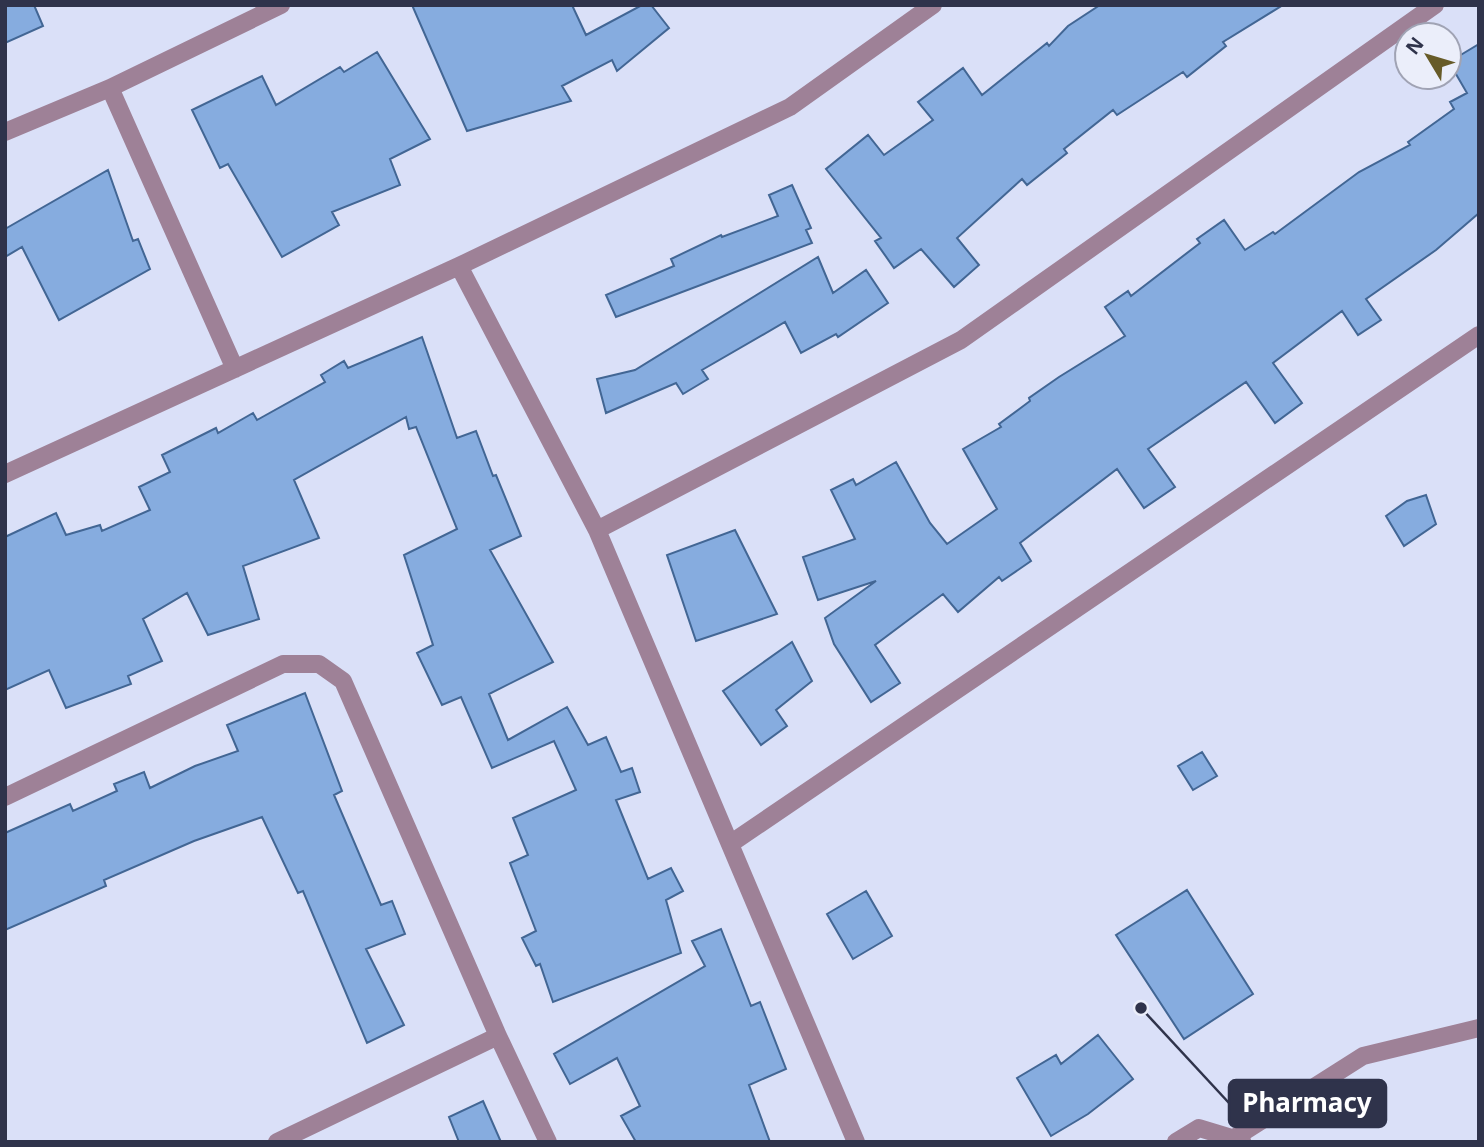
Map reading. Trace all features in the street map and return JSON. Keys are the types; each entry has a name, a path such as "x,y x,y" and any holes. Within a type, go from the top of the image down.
{"street":[{"path":"5,132 110,88 281,5"},
{"path":"5,474 459,266 790,107 933,5"},
{"path":"597,530 961,340 1435,5"},
{"path":"110,88 235,369"},
{"path":"459,266 597,530 856,1142"},
{"path":"730,844 1479,335"},
{"path":"5,797 283,664 319,664 343,681 498,1036 548,1142"},
{"path":"1176,1142 1199,1128 1240,1140 1363,1056 1479,1028"},
{"path":"277,1142 498,1036"}],"building":[{"path":"5,5 34,5 43,26 5,43"},
{"path":"412,5 572,5 586,35 642,5 651,5 669,28 617,71 612,60 562,86 571,101 467,131"},
{"path":"1100,5 1283,5 1223,42 1226,46 1187,77 1183,72 1117,115 1113,110 1064,149 1067,153 1027,185 1022,179 957,238 979,265 954,287 921,249 894,268 875,241 881,238 826,169 868,135 884,155 933,120 918,102 963,68 982,95 1047,43 1049,46 1068,26"},
{"path":"1479,44 1479,213 1436,250 1366,299 1381,320 1358,335 1342,311 1273,363 1302,403 1275,423 1246,382 1148,449 1175,487 1144,508 1117,469 1020,543 1031,561 1002,581 999,577 958,612 943,594 875,645 900,683 871,702 834,644 825,618 876,581 818,600 803,557 855,539 831,490 853,479 856,485 896,462 930,523 947,544 997,509 963,449 1001,427 999,424 1030,401 1029,398 1059,377 1125,336 1105,307 1128,291 1131,296 1200,243 1197,239 1224,220 1245,250 1273,232 1275,234 1359,172 1410,145 1408,142 1454,109 1450,102 1467,93 1463,86 1463,54"},
{"path":"377,52 430,139 390,159 400,185 332,212 339,225 282,257 228,164 220,168 192,110 262,76 276,105 340,67 344,72"},
{"path":"108,170 133,241 138,239 150,269 59,320 22,247 5,257 5,229"},
{"path":"792,185 811,228 806,230 812,243 616,317 606,295 674,266 671,259 721,235 722,237 778,216 769,195"},
{"path":"818,257 833,293 866,270 888,303 838,337 836,334 801,353 785,322 702,370 708,379 683,394 676,383 606,413 597,379 635,370"},
{"path":"422,337 457,438 476,431 493,476 496,475 521,536 490,550 553,662 489,694 508,740 567,707 588,745 606,737 621,772 632,768 640,792 616,800 648,879 671,868 683,891 666,900 681,953 553,1002 540,964 536,966 522,938 536,931 510,863 528,855 513,818 576,790 554,741 492,768 461,697 442,705 417,653 433,645 404,555 457,529 416,427 409,429 406,417 294,480 319,538 243,566 259,619 208,635 187,593 143,619 162,661 128,676 131,684 66,708 49,670 5,690 5,537 56,513 66,535 100,525 102,531 150,510 139,487 170,472 162,455 216,428 218,433 253,413 257,420 325,382 321,375 344,361 348,368"},
{"path":"1426,495 1436,524 1404,546 1386,516 1407,501"},
{"path":"735,530 777,614 696,641 667,555"},
{"path":"792,642 812,681 776,710 787,726 761,745 723,691"},
{"path":"305,693 342,791 334,795 381,905 392,901 405,934 366,949 404,1025 367,1043 303,891 298,893 262,817 194,841 104,880 106,886 5,930 5,833 70,804 73,811 117,791 114,784 144,772 150,788 195,766 238,751 227,725"},
{"path":"1202,752 1217,776 1193,790 1178,766"},
{"path":"1187,890 1253,994 1184,1039 1116,935"},
{"path":"866,891 892,936 853,959 827,914"},
{"path":"721,929 751,1006 760,1002 786,1069 749,1085 770,1142 636,1142 621,1116 640,1106 617,1058 570,1084 554,1054 705,966 692,941"},
{"path":"1098,1035 1133,1079 1088,1114 1051,1136 1017,1078 1056,1055 1061,1064"},
{"path":"483,1101 501,1142 459,1142 449,1117"}],"place":[{"name":"Pharmacy","path":"1141,1008"}]}
